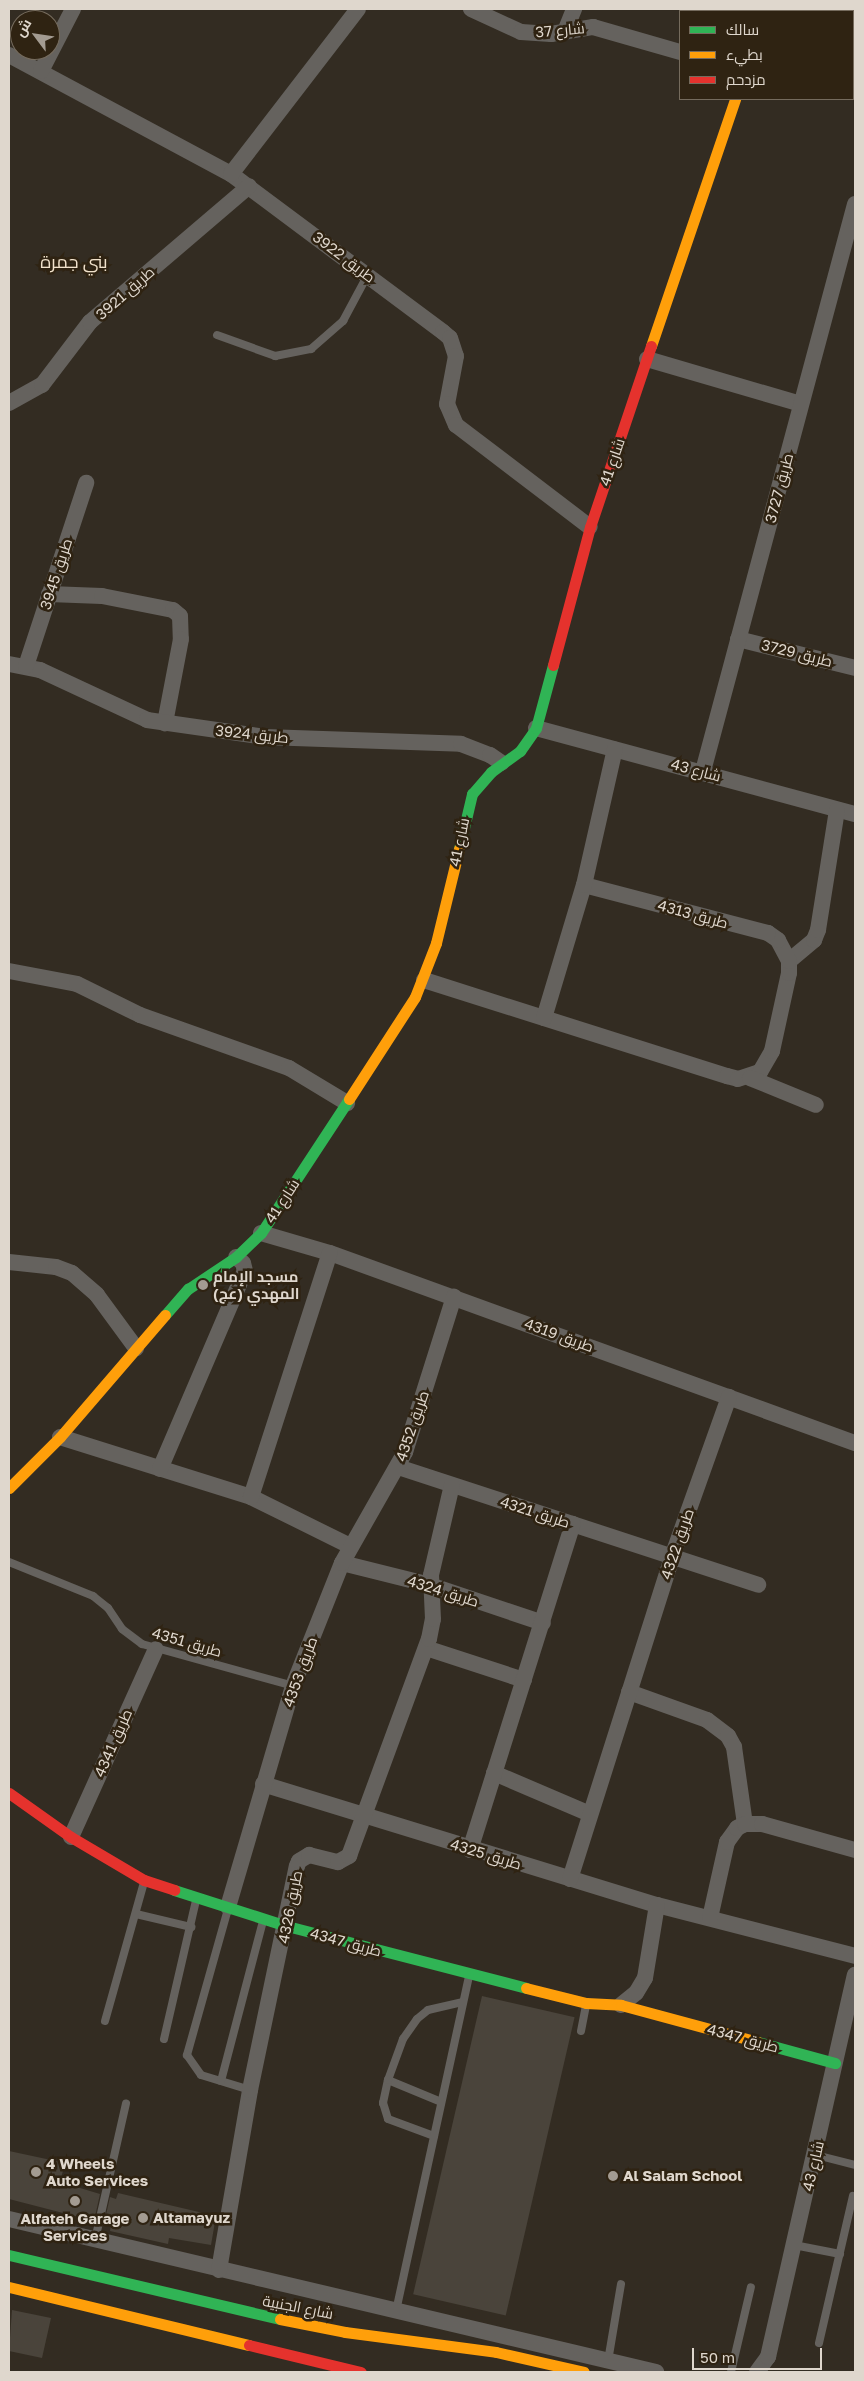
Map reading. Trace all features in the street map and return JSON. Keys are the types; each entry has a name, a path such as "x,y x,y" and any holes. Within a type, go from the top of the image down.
{"street":[{"path":"41,71 73,9"},
{"path":"231,174 358,9"},
{"name":"شارع 37","path":"471,9 521,32 551,34 566,29 606,30 679,52"},
{"path":"566,29 574,9"},
{"name":"طريق 3922","path":"9,55 231,174 368,274 450,338 456,356 447,404 456,425 590,527"},
{"name":"شارع 41","path":"9,1488 60,1437 188,1289 236,1257 261,1233 424,980 436,943 467,807 480,782 502,763 520,751 536,728 590,527 734,100"},
{"name":"طريق 3921","path":"9,403 42,385 90,322 249,186"},
{"name":"طريق 3727","path":"703,771 855,204"},
{"path":"647,359 801,404"},
{"name":"طريق 3945","path":"26,666 86,483"},
{"path":"49,594 102,596 173,610 180,616 181,639 165,723"},
{"name":"طريق 3729","path":"738,639 855,668"},
{"name":"طريق 3924","path":"9,664 26,666 131,715 165,723 265,737 461,744 490,754 502,763"},
{"name":"شارع 43","path":"536,728 703,771 855,814"},
{"path":"544,1018 584,885 615,749"},
{"path":"750,1078 768,1062 789,961 814,940 818,930 837,810"},
{"name":"طريق 4313","path":"584,885 768,933 778,940 789,961"},
{"path":"9,971 77,984 149,1018 289,1068 347,1102"},
{"path":"424,980 727,1076 750,1078 816,1105"},
{"name":"طريق 4319","path":"261,1233 330,1252 855,1443"},
{"path":"251,1497 330,1252"},
{"path":"160,1469 245,1270 243,1263 236,1257"},
{"path":"9,1262 56,1267 72,1273 97,1295 136,1348"},
{"name":"طريق 4352","path":"350,1546 398,1467 454,1298"},
{"name":"طريق 4322","path":"570,1879 672,1557 729,1397"},
{"path":"60,1437 251,1497 350,1546"},
{"name":"طريق 4321","path":"398,1467 758,1586"},
{"name":"طريق 4326","path":"219,2270 250,2090 287,1926 299,1861 310,1855 338,1862 346,1859 426,1648 433,1619 430,1585 452,1485"},
{"path":"470,1850 573,1524"},
{"name":"طريق 4353","path":"228,1908 293,1686 350,1546"},
{"name":"طريق 4324","path":"342,1563 430,1585 543,1622"},
{"path":"426,1648 524,1680"},
{"name":"طريق 4341","path":"71,1837 156,1649"},
{"path":"630,1692 707,1720 728,1736 734,1747 745,1824"},
{"path":"494,1773 590,1814"},
{"name":"طريق 4325","path":"263,1784 470,1850 657,1905 855,1956"},
{"name":"طريق 4347","path":"9,1793 71,1837 144,1880 197,1898 287,1926 469,1974 586,2003 621,2005 835,2063"},
{"path":"710,1918 727,1842 737,1828 745,1824 762,1824 855,1850"},
{"path":"621,2005 636,1992 645,1978 657,1905"},
{"name":"شارع 43","path":"757,2372 770,2365 794,2245 816,2155 855,1975"},
{"path":"9,2219 396,2313 656,2372"},
{"name":"شارع الجنبية","path":"9,2255 268,2317 345,2332 496,2352 584,2372"},
{"path":"9,2287 355,2372"}],"lane":[{"path":"217,334 275,356 311,349 343,321 368,274"},
{"name":"طريق 4351","path":"9,1562 93,1596 108,1608 131,1637 156,1649 293,1686"},
{"path":"105,2021 144,1880"},
{"path":"164,2039 197,1898"},
{"path":"228,1908 186,2046 187,2055 194,2070 250,2090"},
{"path":"136,1914 191,1927"},
{"path":"221,2081 264,1919"},
{"path":"396,2313 469,1974"},
{"path":"434,2136 388,2119 383,2104 388,2080 403,2039 417,2019 428,2010 462,2002"},
{"path":"581,2030 586,2003"},
{"path":"388,2080 441,2102"},
{"path":"95,2240 126,2103"},
{"path":"816,2155 855,2165"},
{"path":"819,2343 853,2196"},
{"path":"794,2245 840,2254"},
{"path":"608,2361 621,2284"},
{"path":"731,2372 751,2287"}],"building":[{"path":"482,1996 575,2017 506,2316 413,2294"},
{"name":"4 Wheels Auto Services","path":"9,2151 65,2163 60,2182 100,2194 94,2221 9,2199"},
{"name":"Altamayuz","path":"118,2193 216,2216 211,2245 169,2238 168,2244 110,2231 111,2226 104,2224 110,2197 116,2199"},
{"path":"12,2310 51,2318 42,2358 9,2351"}],"traffic: fast":[{"path":"459,849 472,794 491,772 520,751 536,728 553,665"},
{"path":"165,1315 188,1289 236,1257 261,1233 349,1099"},
{"path":"174,1890 287,1926 526,1988"},
{"path":"758,2042 835,2063"},
{"path":"9,2255 280,2319"}],"traffic: slow":[{"path":"651,346 735,100"},
{"path":"349,1099 415,997 436,943 459,849"},
{"path":"9,1488 60,1437 165,1315"},
{"path":"526,1988 586,2003 621,2005 758,2042"},
{"path":"9,2287 249,2345"},
{"path":"280,2319 345,2332 496,2352 584,2372"}],"traffic: jam":[{"path":"553,665 590,527 651,346"},
{"path":"9,1793 71,1837 144,1880 174,1890"},
{"path":"249,2345 361,2372"}],"place":[{"name":"مسجد الإمام المهدي (عج)","path":"203,1285"},
{"name":"4 Wheels Auto Services","path":"36,2172"},
{"name":"Al Salam School","path":"613,2176"},
{"name":"Alfateh Garage Services","path":"75,2201"},
{"name":"Altamayuz","path":"143,2218"}],"district":[{"name":"بني جمرة","path":"74,261"}]}
